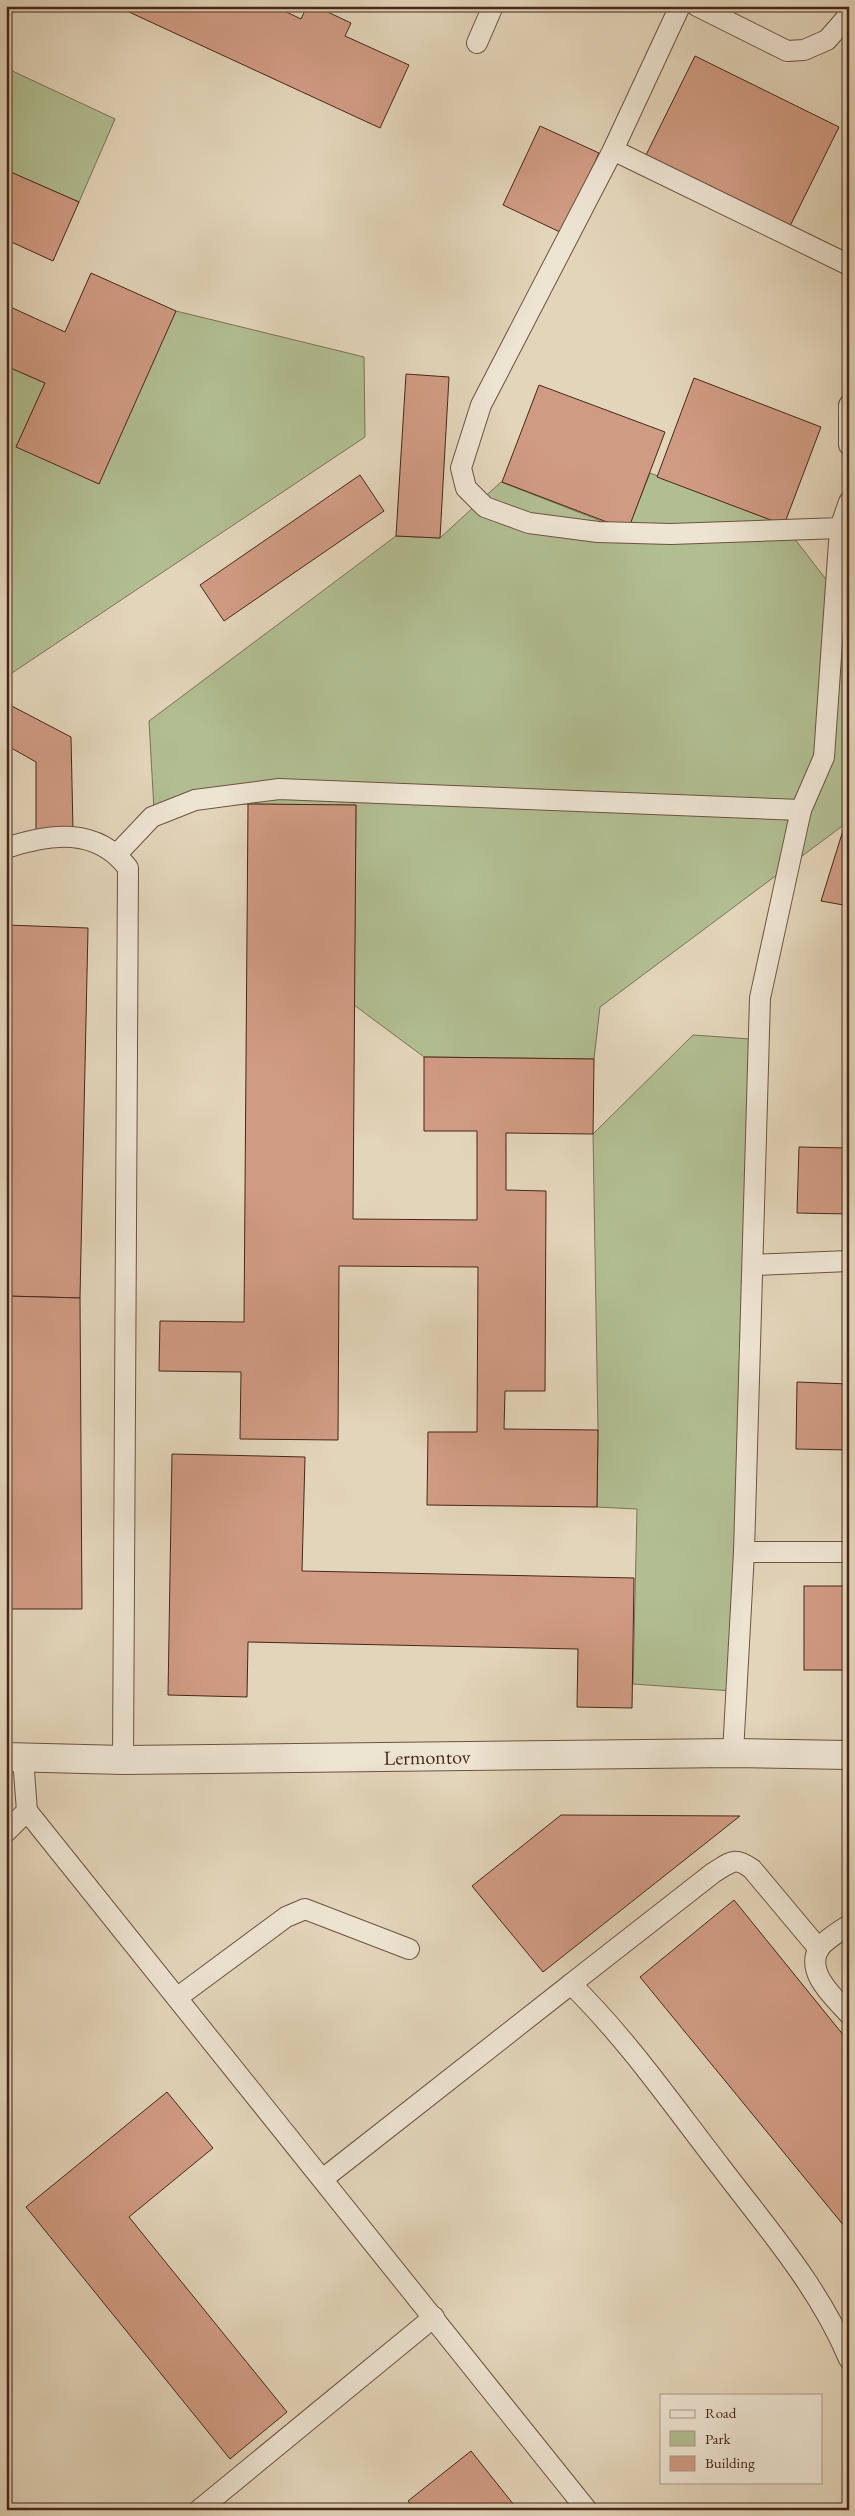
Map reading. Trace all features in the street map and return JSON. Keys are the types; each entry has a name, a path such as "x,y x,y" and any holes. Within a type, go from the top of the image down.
{"street":[{"name":"Lermontov","path":"15,1758 123,1760 733,1753 849,1755"}],"lane":[{"path":"477,43 493,6"},
{"path":"680,6 613,150 481,405 461,468 466,488 486,508 529,523 598,532 671,534 840,528"},
{"path":"697,6 787,51 804,50 827,40 849,15"},
{"path":"613,150 849,265"},
{"path":"849,405 849,445"},
{"path":"733,1753 744,1552 760,998 801,810 824,757 840,528 849,502"},
{"path":"117,854 152,817 195,800 279,789 801,810"},
{"path":"6,848 33,839 73,837 99,842 117,854 128,868 123,1760"},
{"path":"753,1265 849,1261"},
{"path":"744,1552 849,1552"},
{"path":"15,1758 27,1811 324,2178 587,2510"},
{"path":"6,1832 27,1811"},
{"path":"324,2178 713,1873 733,1861 740,1861 752,1869 819,1948"},
{"path":"178,1997 286,1916 305,1909 409,1948"},
{"path":"849,1924 819,1948 815,1963 821,1982 849,2014"},
{"path":"571,1984 638,2059 810,2285 835,2326 849,2359"},
{"path":"199,2510 434,2317"}],"green space":[{"path":"6,68 115,119 79,202 6,170"},
{"path":"176,311 364,357 365,437 6,677 6,366 45,383 16,447"},
{"path":"650,473 784,525 835,591 846,650 849,697 849,776 845,824 600,1007 594,1059 424,1057 354,1005 356,805 248,804 154,810 149,721 396,536 440,538 501,482 627,531"},
{"path":"693,1035 750,1039 732,1691 633,1684 637,1509 597,1507 598,1430 593,1134"}],"building":[{"path":"116,6 274,6 301,19 307,6 315,6 351,23 345,36 409,65 380,128"},
{"path":"695,56 839,127 790,226 646,155"},
{"path":"540,126 599,153 562,233 503,205"},
{"path":"6,170 79,202 53,261 7,240 6,243"},
{"path":"91,273 176,311 99,484 16,447 45,383 6,366 6,305 65,332"},
{"path":"406,374 449,377 440,538 396,536"},
{"path":"694,378 821,427 784,525 657,477"},
{"path":"539,385 665,432 628,530 502,482"},
{"path":"360,475 384,511 224,621 200,585"},
{"path":"849,589 849,697 846,650 835,591"},
{"path":"6,703 71,737 73,830 36,831 36,762 6,745"},
{"path":"849,777 849,906 821,901 845,824"},
{"path":"248,804 356,805 353,1219 477,1220 477,1131 424,1131 424,1057 594,1059 593,1134 506,1133 506,1190 546,1191 545,1391 505,1391 504,1429 598,1430 597,1507 427,1505 428,1432 477,1432 478,1267 339,1266 338,1440 240,1439 241,1372 159,1371 160,1321 244,1322"},
{"path":"7,925 88,928 80,1298 6,1296"},
{"path":"799,1147 849,1148 849,1214 797,1213"},
{"path":"6,1296 80,1298 82,1609 6,1609"},
{"path":"797,1382 849,1384 849,1450 796,1449"},
{"path":"172,1454 305,1457 302,1571 634,1578 632,1708 577,1707 578,1649 248,1642 247,1697 168,1695"},
{"path":"804,1586 849,1586 849,1670 804,1670"},
{"path":"561,1815 740,1816 543,1972 472,1886"},
{"path":"734,1900 849,2042 849,2232 640,1977"},
{"path":"167,2092 213,2148 129,2217 287,2412 230,2459 26,2207"},
{"path":"471,2451 518,2510 415,2510 408,2501"}]}
